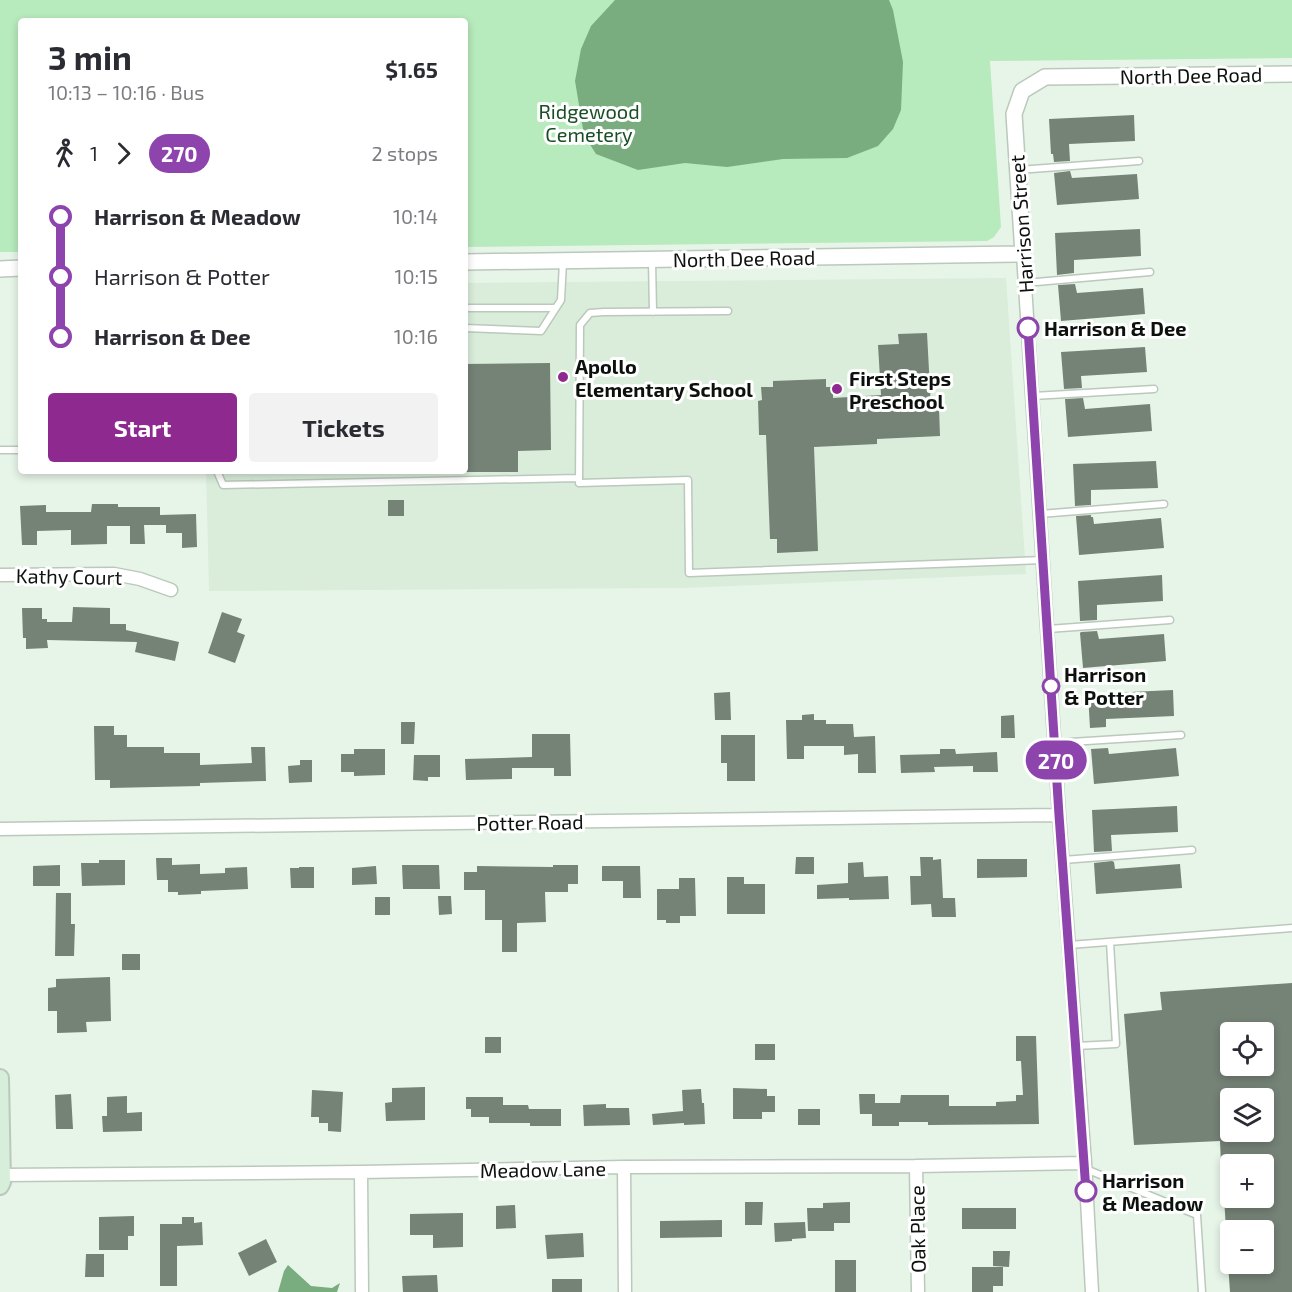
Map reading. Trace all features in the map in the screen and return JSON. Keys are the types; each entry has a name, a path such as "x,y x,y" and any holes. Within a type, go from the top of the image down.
{"main road":[{"path":"0,1078 1,1180"}],"street":[{"name":"North Dee Road","path":"1022,91 1045,77 1292,74"},
{"name":"Harrison Street","path":"1022,91 1014,114 1017,170 1092,1292"},
{"name":"North Dee Road","path":"468,262 1023,254"},
{"path":"0,269 18,268"},
{"name":"Kathy Court","path":"0,575 114,574 140,579 171,590"},
{"name":"Potter Road","path":"0,828 1059,815"},
{"name":"Oak Place","path":"916,1166 918,1292"},
{"name":"Meadow Lane","path":"1,1180 624,1167 1085,1166"},
{"path":"624,1167 625,1292"},
{"path":"361,1172 362,1292"}],"lane":[{"path":"1017,170 1139,161"},
{"path":"652,260 653,312"},
{"path":"468,328 541,331 561,300 563,261"},
{"path":"1024,283 1150,272"},
{"path":"468,308 555,308"},
{"path":"728,311 590,313 580,325 579,483 688,480 689,573 1043,560"},
{"path":"1032,396 1154,388"},
{"path":"0,450 18,450"},
{"path":"218,474 223,484 579,478"},
{"path":"1040,514 1164,504"},
{"path":"1047,629 1170,620"},
{"path":"1054,743 1181,735"},
{"path":"1063,860 1192,850"},
{"path":"1069,945 1292,928"},
{"path":"1076,1046 1116,1044 1110,942"},
{"path":"1085,1166 1197,1215 1202,1292"}],"shaded area":[{"path":"615,0 889,0 903,62 901,110 893,129 878,146 847,158 783,159 727,167 685,163 638,170 596,154 584,135 575,81 581,49 591,26"},
{"path":"1006,278 1026,574 682,588 209,591 206,474 468,474 468,283"},
{"path":"288,1265 311,1286 332,1288 340,1283 337,1292 278,1292"}],"green space":[{"name":"Ridgewood Cemetery","path":"0,0 1292,0 1292,58 990,61 1001,227 994,237 987,241 468,247 468,18 18,18 18,252 0,252"}],"building":[{"path":"1134,115 1135,141 1069,144 1070,161 1054,162 1053,154 1051,154 1049,119"},
{"path":"1070,171 1072,178 1137,174 1139,199 1057,205 1054,173"},
{"path":"1140,229 1141,256 1074,260 1074,273 1057,275 1055,233"},
{"path":"1075,284 1077,293 1143,288 1145,314 1061,321 1058,285"},
{"name":"First Steps Preschool","path":"927,333 931,408 939,408 940,436 877,439 877,444 814,447 818,551 777,553 777,539 770,539 766,435 759,435 758,401 762,400 761,387 773,387 773,381 826,379 826,387 833,387 833,398 881,395 878,345 899,344 898,334"},
{"path":"1145,347 1147,372 1081,376 1082,388 1064,389 1061,352"},
{"path":"550,363 551,450 518,451 518,472 468,472 468,364"},
{"path":"1083,398 1085,409 1150,404 1152,431 1068,437 1065,399"},
{"path":"1156,461 1158,488 1091,490 1091,505 1075,506 1073,464"},
{"path":"388,500 404,500 404,516 388,516"},
{"path":"92,504 118,504 118,507 160,507 160,515 196,514 197,547 182,548 182,533 166,533 166,525 144,525 145,544 130,544 130,526 107,526 107,544 71,545 71,530 37,531 37,545 22,545 20,506 46,505 46,512 91,512"},
{"path":"1091,515 1094,524 1161,518 1164,548 1079,555 1076,516"},
{"path":"1162,575 1163,601 1097,605 1097,620 1080,621 1078,581"},
{"path":"73,607 110,608 110,624 126,624 126,630 179,642 175,661 135,652 137,642 47,640 48,648 26,649 26,638 23,638 22,608 42,608 42,619 47,619 47,622 72,622"},
{"path":"222,612 242,619 237,632 245,635 235,663 208,653"},
{"path":"1097,631 1099,639 1164,634 1166,661 1083,668 1080,633"},
{"path":"1173,690 1174,716 1106,719 1106,727 1090,728 1088,694"},
{"path":"730,692 731,720 715,720 714,693"},
{"path":"814,714 814,720 826,720 826,724 853,724 854,737 875,736 876,773 858,773 858,754 844,755 844,746 804,746 804,759 787,759 786,720 802,720 802,715"},
{"path":"1014,715 1015,738 1001,738 1001,716"},
{"path":"401,722 415,722 414,744 401,744"},
{"path":"94,726 114,726 114,735 127,735 127,747 164,747 164,753 200,753 200,765 252,763 251,747 265,747 266,781 200,783 200,786 110,788 110,780 95,780"},
{"path":"532,734 570,734 571,776 554,776 554,768 512,768 512,779 466,780 465,759 532,757"},
{"path":"721,735 755,735 755,781 727,781 727,763 721,763"},
{"path":"1108,748 1109,754 1176,748 1179,776 1094,784 1091,749"},
{"path":"354,749 385,749 385,775 354,776 354,772 341,772 341,754 354,754"},
{"path":"940,749 955,749 956,754 997,752 998,772 973,772 973,766 934,767 935,772 901,773 900,755 940,754"},
{"path":"414,755 440,755 440,777 428,777 428,781 413,780"},
{"path":"300,760 312,760 312,782 289,783 288,766 300,765"},
{"path":"1177,806 1178,832 1111,835 1112,851 1094,852 1092,810"},
{"path":"796,857 814,857 814,874 795,874"},
{"path":"920,857 941,859 943,898 955,898 956,917 932,917 931,904 911,905 910,876 921,876"},
{"path":"156,858 172,858 172,865 200,864 200,874 225,873 225,868 247,867 248,889 201,891 201,894 178,895 178,892 168,892 168,880 157,880"},
{"path":"977,859 1027,859 1027,877 977,878"},
{"path":"99,860 125,860 125,885 82,886 81,863 99,863"},
{"path":"1112,861 1115,869 1180,864 1182,888 1096,894 1094,863"},
{"path":"863,862 864,877 888,876 889,899 817,899 817,885 848,883 848,863"},
{"path":"60,865 60,886 33,886 33,866"},
{"path":"402,865 439,865 440,889 403,889"},
{"path":"553,865 578,865 578,884 568,884 568,892 545,892 546,922 517,923 517,952 502,952 502,920 485,920 485,890 464,890 464,872 477,872 477,866 553,867"},
{"path":"376,866 377,884 352,885 352,868"},
{"path":"602,866 640,866 641,898 623,898 623,881 602,881"},
{"path":"314,867 314,888 291,888 290,868"},
{"path":"727,877 744,877 744,884 765,884 765,914 727,914"},
{"path":"679,878 695,878 696,916 680,916 680,923 666,923 666,920 657,920 657,889 679,889"},
{"path":"56,893 71,893 71,924 75,924 74,956 55,956"},
{"path":"438,896 451,896 452,914 439,915"},
{"path":"375,897 390,897 390,915 375,915"},
{"path":"122,954 140,954 140,970 122,970"},
{"path":"110,977 111,1021 86,1022 87,1032 57,1033 57,1011 48,1011 48,988 56,987 56,979"},
{"path":"1292,983 1292,1292 1230,1292 1229,1274 1274,1274 1274,1220 1225,1220 1225,1208 1274,1208 1274,1154 1221,1154 1220,1142 1274,1142 1274,1088 1220,1088 1220,1141 1134,1145 1124,1014 1162,1010 1160,992"},
{"path":"1016,1036 1036,1036 1039,1124 928,1125 928,1122 899,1122 899,1126 872,1126 872,1114 860,1114 859,1094 875,1094 875,1103 900,1103 901,1095 949,1095 949,1106 996,1106 996,1102 1016,1101 1016,1095 1023,1095 1021,1061 1016,1061"},
{"path":"485,1037 501,1037 501,1053 485,1053"},
{"path":"755,1044 775,1044 775,1060 755,1060"},
{"path":"425,1087 425,1120 386,1121 385,1103 392,1102 392,1088"},
{"path":"733,1088 767,1089 767,1096 775,1096 775,1112 762,1112 762,1119 733,1119"},
{"path":"701,1089 705,1124 653,1125 652,1114 683,1111 682,1090"},
{"path":"312,1090 343,1092 341,1132 328,1131 328,1123 319,1123 319,1117 311,1117"},
{"path":"71,1094 73,1129 56,1129 55,1095"},
{"path":"127,1096 127,1113 142,1112 142,1131 103,1132 102,1116 107,1116 107,1097"},
{"path":"466,1097 503,1097 503,1105 528,1105 529,1109 561,1109 561,1126 489,1123 489,1117 471,1117 471,1109 466,1109"},
{"path":"606,1104 606,1108 629,1108 630,1125 584,1126 583,1105"},
{"path":"798,1109 820,1109 820,1125 798,1125"},
{"path":"745,1202 763,1202 762,1225 745,1225"},
{"path":"850,1202 850,1223 834,1223 834,1231 808,1231 807,1208 823,1208 823,1203"},
{"path":"515,1205 516,1228 496,1229 496,1206"},
{"path":"962,1208 1016,1208 1016,1229 962,1229"},
{"path":"463,1213 463,1247 433,1248 433,1235 410,1235 410,1214"},
{"path":"134,1216 134,1236 128,1236 128,1250 99,1250 99,1217"},
{"path":"182,1217 194,1217 194,1223 202,1222 203,1245 177,1246 177,1286 160,1286 160,1224 182,1224"},
{"path":"722,1220 722,1237 660,1238 660,1221"},
{"path":"805,1222 806,1238 775,1242 774,1223"},
{"path":"583,1233 584,1257 547,1259 545,1235"},
{"path":"266,1239 277,1262 249,1276 238,1253"},
{"path":"993,1251 1010,1251 1009,1267 993,1266"},
{"path":"86,1254 104,1254 104,1277 85,1277"},
{"path":"835,1260 856,1260 856,1292 835,1292"},
{"path":"972,1267 1003,1267 1003,1286 993,1286 993,1292 972,1292"},
{"path":"437,1275 438,1292 403,1292 402,1276"},
{"path":"552,1279 582,1279 582,1292 552,1292"}],"bus line":[{"name":"270","path":"1028,328 1086,1191"}],"place":[{"name":"Harrison & Dee","path":"1028,328"},
{"name":"Apollo Elementary School","path":"563,377"},
{"name":"First Steps Preschool","path":"837,389"},
{"name":"Harrison & Potter","path":"1051,686"},
{"name":"Harrison & Meadow","path":"1086,1191"}]}
